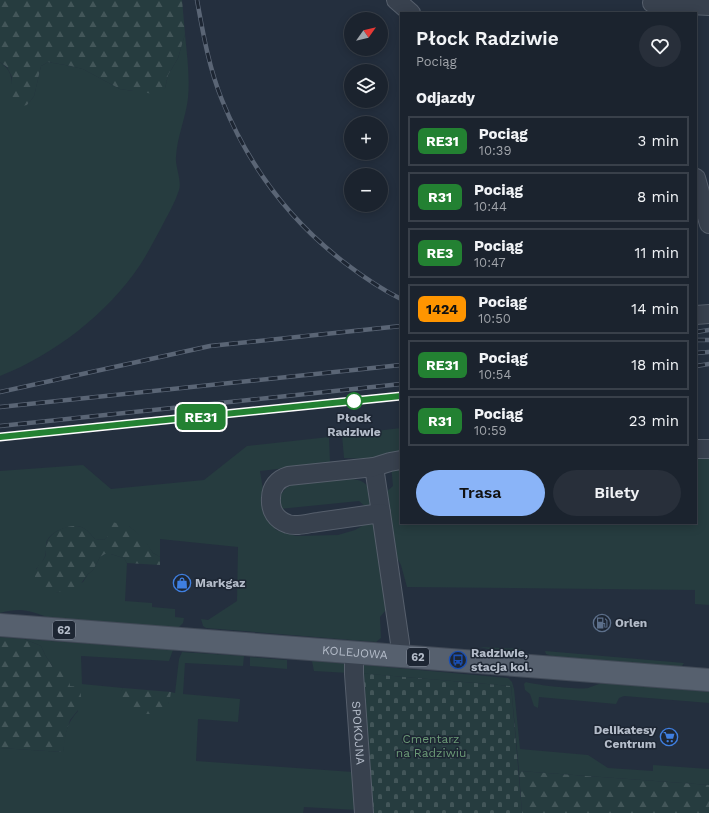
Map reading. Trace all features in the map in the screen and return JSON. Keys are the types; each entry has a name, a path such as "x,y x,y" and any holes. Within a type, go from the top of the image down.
{"main road":[{"name":"KOLEJOWA","path":"0,625 709,680"}],"street":[{"path":"396,0 410,12"},
{"path":"653,5 709,6"},
{"path":"697,182 709,224"},
{"path":"697,315 709,314"},
{"path":"697,449 709,449"},
{"path":"381,513 289,525 275,517 272,510 272,492 281,478 288,476 374,467 400,460"},
{"path":"374,467 400,643 399,656"},
{"name":"SPOKOJNA","path":"354,653 354,674 364,813"}],"green space":[{"path":"0,0 182,0 185,34 178,58 168,75 165,88 154,94 120,89 83,69 48,62 41,66 34,96 27,105 17,107 12,97 12,77 7,67 0,62"},
{"path":"185,34 189,90 176,157 180,186 175,200 161,228 143,260 127,283 96,316 78,331 40,357 0,376 0,62 5,66 10,74 12,82 12,97 27,105 34,96 41,66 48,62 83,69 120,89 133,91 165,88 168,75 178,58"},
{"path":"400,428 400,456 372,459 344,458 342,435"},
{"path":"329,437 330,463 260,471 268,520 276,530 296,536 338,535 355,530 367,523 373,524 377,529 386,610 380,617 381,638 376,642 206,628 203,626 201,619 208,620 237,601 238,547 160,539 160,557 153,553 142,538 129,526 107,531 107,537 104,540 95,539 83,528 76,526 55,532 48,539 45,556 36,569 56,593 83,582 88,574 93,570 100,557 105,554 111,554 124,558 127,563 125,601 152,603 152,607 175,609 175,617 184,618 183,623 177,629 52,619 21,610 0,613 0,471 83,465 111,489 204,480 247,446"},
{"path":"697,454 709,454 709,605 695,604 695,590 407,587 401,565 395,554 386,492 393,486 391,465 400,464 400,524 697,524"},
{"path":"352,479 366,484 370,491 373,505 367,508 359,501 279,509 279,497 286,488 292,485"},
{"path":"112,522 129,526 143,538 153,553 160,557 160,565 127,563 124,558 111,554 105,554 100,557 93,570 79,586 56,593 43,595 36,583 35,573 45,557 47,542 52,534 66,527 77,526 85,529 95,539 104,540 107,537 107,524"},
{"path":"0,637 24,639 41,646 53,667 68,670 70,686 80,687 82,705 70,720 63,752 0,748"},
{"path":"24,639 173,650 169,661 81,656 82,684 123,688 118,698 168,704 171,692 175,693 179,659 182,652 244,656 243,666 185,663 183,694 240,699 238,722 198,719 196,761 353,772 358,810 304,807 303,813 0,813 0,748 63,752 67,730 71,720 78,711 70,687 53,667 41,646"},
{"path":"479,647 522,649 512,654"},
{"path":"545,651 684,663 680,667 555,657 546,654"},
{"path":"250,657 287,660 287,669 250,666"},
{"path":"312,661 349,664 349,673 314,671"},
{"path":"364,665 508,678 512,682 514,689 520,749 588,755 608,768 653,771 653,765 709,769 709,785 519,771 511,686 357,673"},
{"name":"Cmentarz na Radziwiu","path":"357,673 511,686 522,813 369,813"},
{"path":"526,682 548,686 577,688 588,688 603,683 709,692 709,703 624,696 619,698 616,704 539,697 538,708 534,706 530,694 525,690 524,684"},
{"path":"123,688 171,692 170,699 166,708 160,712 153,714 139,714 125,710 120,706 118,698"},
{"path":"519,771 709,785 709,813 522,813"}],"railway":[{"path":"197,0 207,50 217,88 232,124 244,147 272,190 306,229 345,263 386,291 400,298"},
{"path":"0,392 210,346 400,326"},
{"path":"697,332 709,330"},
{"path":"697,340 709,340"},
{"path":"697,353 709,352"},
{"path":"697,366 709,364"},
{"path":"0,407 400,365"},
{"path":"0,426 400,384"},
{"path":"0,437 400,396"}],"train":[{"name":"RE31","path":"0,437 400,396"}],"place":[{"name":"Płock Radziwie","path":"354,401"},
{"name":"Markgaz","path":"182,583"},
{"name":"Orlen","path":"602,623"},
{"name":"Radziwie, stacja kol.","path":"458,660"},
{"name":"Delikatesy Centrum","path":"669,737"}]}
